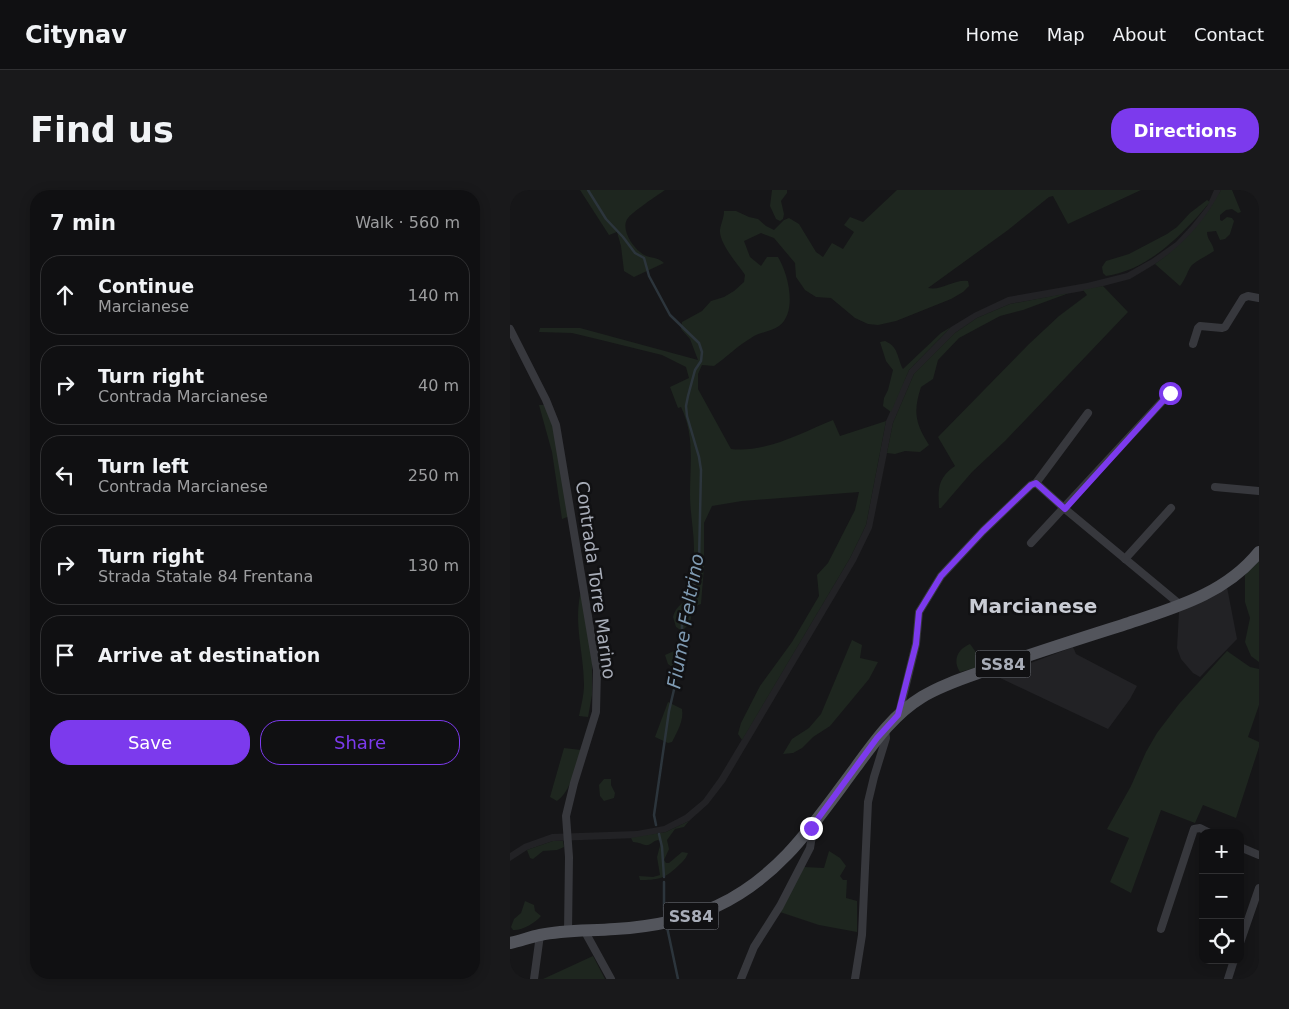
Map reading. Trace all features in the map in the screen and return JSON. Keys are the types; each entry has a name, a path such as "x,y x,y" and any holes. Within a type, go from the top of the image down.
{"main road":[{"name":"SS84","path":"510,943 540,935 646,926 676,921 734,897 760,880 783,860 811,828 885,730 898,715 921,697 958,680 1206,595 1242,571 1259,552"}],"street":[{"path":"1193,344 1200,326 1225,327 1243,298 1248,296 1259,298"},
{"name":"Contrada Torre Marino","path":"510,329 546,400 556,425 597,670 596,712 566,816 570,857 568,932"},
{"path":"1032,543 1170,393"},
{"path":"898,715 916,644 919,612 941,576 983,531 1031,485 1036,483 1088,413"},
{"path":"1036,483 1176,602 1178,606"},
{"path":"1214,487 1259,491"},
{"path":"1125,559 1171,508"},
{"path":"855,979 862,935 868,802 886,738 885,730"},
{"path":"741,979 754,947 780,906 810,848 811,828"},
{"path":"1161,929 1194,829 1202,829"},
{"path":"1244,848 1259,855"},
{"path":"1244,931 1259,888"},
{"path":"584,930 611,979"},
{"path":"534,979 540,935"},
{"path":"1228,979 1233,964"}],"shaded area":[{"path":"580,190 665,190 631,215 625,227 628,236 637,249 646,256 658,259 664,263 634,277 624,271 617,232 609,235"},
{"path":"772,190 787,190 781,201 784,214 783,219 780,221 776,219 770,206"},
{"path":"897,190 1141,190 1068,224 1053,196 1049,197 1008,230 928,288 938,288 968,281 969,286 963,292 951,299 896,321 878,325 868,324 855,318 831,298 816,297 805,290 796,277 795,263 774,238 761,233 744,241 750,257 761,266 767,257 778,257 788,282 790,302 785,320 779,326 754,336 741,344 714,366 702,365 698,374 698,389 731,449 757,448 770,445 833,420 840,436 886,421 866,525 850,558 742,740 738,734 741,723 760,686 792,642 819,596 817,575 828,563 855,510 859,492 742,501 712,506 704,523 704,567 701,604 693,607 690,623 682,631 676,627 673,617 679,606 690,599 694,549 690,502 691,450 685,418 681,407 678,408 670,387 689,378 686,367 662,355 572,333 539,332 540,328 580,328 698,360 690,339 681,329 682,322 702,311 711,301 724,297 734,291 744,282 745,275 720,236 724,211 736,211 758,219 774,230 784,220 789,218 799,224 816,252 823,257 832,243 843,249 854,232 844,225 850,217 863,222"},
{"path":"1214,190 1221,190 1212,210 1180,247 1155,264 1130,279 1088,290 1010,304 977,318 955,333 914,374 893,423 872,528 856,561 725,782 708,804 689,821 666,832 637,838 553,841 527,850 510,861 510,853 524,844 552,834 637,831 664,826 685,815 703,800 719,778 850,558 866,525 886,421 909,370 951,327 974,313 1008,297 1087,283 1127,273 1152,259 1176,242 1191,226 1207,206"},
{"path":"1221,190 1232,190 1241,212 1238,213 1232,209 1226,210 1220,215 1220,220 1222,221 1227,217 1232,218 1234,221 1230,234 1225,239 1220,240 1216,231 1207,232 1214,251 1192,265 1180,286 1155,264 1185,240 1201,222"},
{"path":"1207,200 1210,202 1189,226 1151,258 1122,272 1106,276 1103,273 1102,267 1106,261 1129,254 1167,234"},
{"path":"1103,286 1128,312 939,508 940,484 949,470 955,466 938,437 1029,344 1059,316 1087,295 1083,290"},
{"path":"1069,293 1023,310 1000,316 959,338 938,360 933,379 921,387 918,396 916,411 918,424 929,445 920,452 887,453 893,423 914,374 955,333 977,318 1010,304"},
{"path":"951,327 909,370 891,412 883,406 893,370 886,361 880,342 885,341 893,346 903,369 941,333"},
{"path":"539,405 544,405 554,427 570,516 562,519 552,452"},
{"path":"1259,561 1259,662 1251,656 1245,642 1250,618 1245,602 1245,575"},
{"path":"1227,587 1237,639 1200,677 1193,673 1181,659 1177,648 1179,612"},
{"path":"581,591 592,656 592,695 588,717 579,716 584,685 578,626"},
{"path":"682,631 687,634 680,666 675,669 668,664 665,655 674,651"},
{"path":"852,640 862,645 860,658 878,662 869,679 830,726 813,737 802,748 793,753 783,754 792,739 809,728 821,714"},
{"path":"970,644 985,665 960,672 956,659 959,652"},
{"path":"1073,647 1076,654 1137,686 1108,729 996,676"},
{"path":"1227,651 1250,667 1259,669 1259,705 1248,737 1259,742 1259,747 1236,818 1203,805 1195,823 1161,810 1131,893 1110,882 1129,838 1107,829 1157,733 1179,704"},
{"path":"668,702 682,709 682,713 678,730 672,742 668,743 655,737"},
{"path":"564,748 581,750 570,785 557,801 550,797"},
{"path":"604,779 611,779 611,785 615,793 614,798 604,801 600,796 599,785"},
{"path":"689,821 684,827 675,829 667,840 669,849 664,860 666,863 669,863 682,852 688,853 684,860 665,876 656,879 640,880 639,876 653,877 660,875 657,857 661,842 658,840 647,845 633,842 631,838 666,832"},
{"path":"553,841 563,841 564,847 557,850 543,851 533,859 530,858 527,850"},
{"path":"829,851 840,858 846,866 840,876 843,880 847,880 846,898 857,901 857,932 819,925 780,912 804,867 824,868"},
{"path":"525,901 534,905 535,911 541,916 528,926 513,930 511,927 514,919 521,913"},
{"path":"593,956 605,979 543,979"}],"waterway":[{"name":"Fiume Feltrino","path":"588,190 606,219 635,253 644,258 649,276 670,315 699,343 702,352 701,361 695,370 686,406 701,470 699,561 688,610 682,624 682,641 676,667 676,681 669,711 654,815 656,825"},
{"name":"Fiume Feltrino","path":"659,834 664,877"},
{"name":"Fiume Feltrino","path":"664,882 664,910 666,919"},
{"name":"Fiume Feltrino","path":"667,927 678,979"}],"district":[{"name":"Marcianese","path":"1033,606"}],"route":[{"path":"811,828 877,738 898,715 916,644 919,612 941,576 983,531 1031,485 1036,483 1065,509 1170,393"}]}
